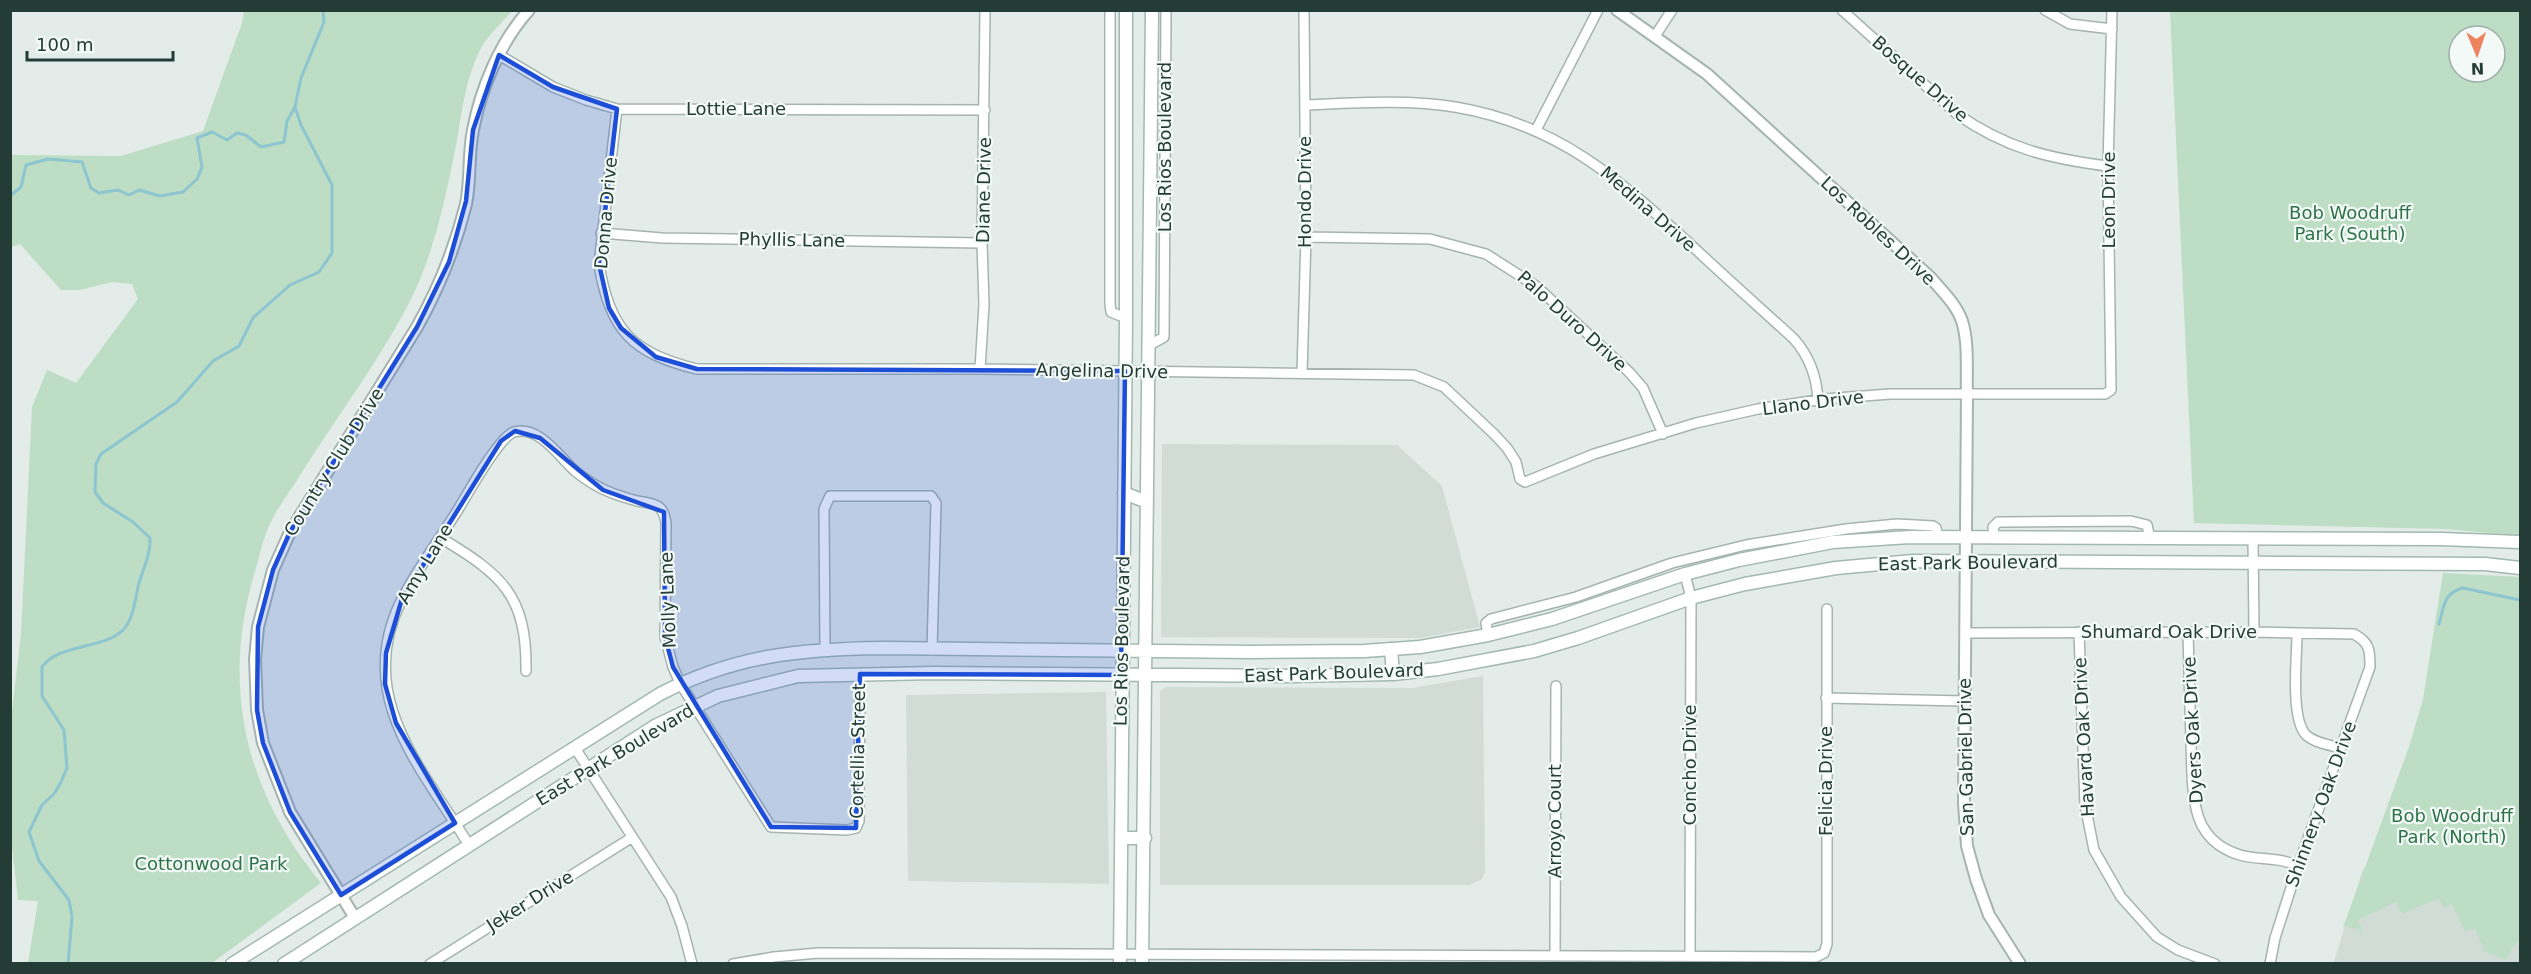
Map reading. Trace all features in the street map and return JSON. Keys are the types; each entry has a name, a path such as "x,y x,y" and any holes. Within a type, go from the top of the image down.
{"main road":[{"name":"Los Rios Boulevard","path":"1120,959 1126,318 1126,10"},
{"name":"Los Rios Boulevard","path":"1142,958 1147,675 1152,10"},
{"path":"1124,493 1147,497"},
{"name":"East Park Boulevard","path":"232,963 680,683 744,661 784,652 825,649 1252,652 1391,650 1488,635 1592,607 1685,574 1797,547 1833,542 1938,537 2441,538 2520,542"},
{"name":"East Park Boulevard","path":"284,963 655,726 718,696 781,679 798,676 933,673 1292,676 1394,674 1438,669 1534,651 1690,598 1744,584 1836,568 1913,561 2485,564 2520,568"},
{"path":"932,650 933,673"},
{"path":"1391,650 1394,674"},
{"path":"1121,838 1145,838"}],"street":[{"name":"Country Club Drive","path":"355,918 290,812 263,743 257,700 255,659 258,627 273,570 290,532 417,327 449,262 466,201 473,130 499,55 516,25 529,10"},
{"name":"Diane Drive","path":"980,369 984,304 982,243 985,10"},
{"path":"1110,10 1110,304 1111,312 1126,318"},
{"name":"Los Rios Boulevard","path":"1148,346 1164,337 1166,10"},
{"name":"Hondo Drive","path":"1302,373 1306,237 1304,10"},
{"path":"1536,130 1598,10"},
{"name":"Los Robles Drive","path":"1617,10 1716,82 1931,278 1953,304 1962,320 1965,337 1966,538"},
{"path":"1655,36 1672,10"},
{"name":"Bosque Drive","path":"1842,10 1957,114 1976,128 2043,156 2108,166"},
{"path":"2045,10 2070,24 2112,29"},
{"name":"Leon Drive","path":"2111,390 2108,166 2112,10"},
{"name":"Lottie Lane","path":"499,55 553,87 617,109 985,110"},
{"name":"Medina Drive","path":"1305,105 1350,103 1453,106 1490,114 1536,130 1602,168 1637,196 1794,339 1804,351 1811,367 1818,388 1818,400"},
{"name":"Donna Drive","path":"617,109 599,264 602,286 609,308 621,328 635,344"},
{"name":"Phyllis Lane","path":"601,233 662,238 982,243"},
{"name":"Palo Duro Drive","path":"1306,237 1430,239 1486,254 1536,286 1629,372 1643,388 1663,434"},
{"name":"Angelina Drive","path":"635,344 656,357 697,369 980,369 1414,375 1444,387 1507,448 1516,462 1520,479 1525,482"},
{"name":"Llano Drive","path":"1525,482 1594,454 1696,423 1758,409 1818,400 1890,394 2105,394 2111,390"},
{"name":"Amy Lane","path":"469,845 400,733 391,711 385,684 387,644 397,610 501,441 509,434 522,431"},
{"name":"Molly Lane","path":"522,431 547,443 573,469 603,490 656,505 664,512 666,523 665,637 673,667 680,683 771,827"},
{"path":"825,649 824,509 830,495 931,496 936,503 932,650"},
{"name":"East Park Boulevard","path":"1994,538 1994,527 1998,522 2131,521 2147,525 2150,538"},
{"name":"East Park Boulevard","path":"1488,635 1486,623 1491,619 1567,600 1672,563 1737,547 1793,536 1897,524 1933,526 1936,528 1938,537"},
{"path":"441,538 482,563 508,591 524,632 526,671"},
{"name":"San Gabriel Drive","path":"1966,538 1964,803 1967,846 1989,915 2020,963"},
{"path":"2253,539 2254,632"},
{"name":"Concho Drive","path":"1685,574 1690,598 1690,956"},
{"name":"Felicia Drive","path":"1690,956 1816,957 1824,952 1827,944 1827,609"},
{"name":"Havard Oak Drive","path":"2079,632 2085,805 2094,850 2121,897 2157,937 2178,950 2215,963"},
{"name":"Shumard Oak Drive","path":"1966,633 2354,634 2366,641 2368,645"},
{"name":"Dyers Oak Drive","path":"2188,633 2193,790 2199,819 2206,832 2218,844 2233,853 2246,858 2287,861 2298,866"},
{"path":"2297,634 2296,711 2301,727 2316,741 2341,748"},
{"name":"Shinnery Oak Drive","path":"2270,963 2275,938 2298,866 2370,668 2368,645"},
{"name":"Cortellia Street","path":"771,827 847,830 856,828 859,821 860,674"},
{"name":"Arroyo Court","path":"1554,956 1556,686"},
{"path":"1826,698 1964,701"},
{"path":"574,748 671,897 692,963"},
{"name":"Jeker Drive","path":"430,963 631,838"},
{"path":"733,963 818,953 1043,959 1447,959 1690,956"}],"highlighted area":[{"path":"499,55 553,87 617,109 599,264 609,308 621,328 656,357 697,369 1125,371 1121,675 860,674 856,828 771,827 673,667 665,637 664,512 603,490 540,438 515,431 501,441 402,599 386,653 385,684 396,723 455,823 341,895 290,812 263,743 257,710 258,627 273,570 290,532 417,327 449,262 466,201 473,130"}],"shaded area":[{"path":"1162,444 1397,445 1442,486 1480,627 1420,638 1161,637"},
{"path":"1483,676 1485,872 1482,879 1470,885 1160,885 1160,691 1166,687 1412,688"},
{"path":"1106,692 1109,884 908,881 906,695"},
{"path":"2363,869 2446,897 2520,932 2520,963 2333,964"}],"green space":[{"name":"Cottonwood Park","path":"244,11 512,11 482,46 471,73 440,218 429,256 414,293 374,364 272,520 262,547 245,611 240,653 240,694 246,734 257,773 273,811 295,848 321,883 212,963 28,963 38,901 18,900 10,830 10,728 21,634 32,407 47,370 76,383 138,299 132,284 112,282 80,290 61,290 20,244 11,247 11,155 121,156 203,131 242,23"},
{"name":"Bob Woodruff Park (South)","path":"2170,11 2520,11 2520,536 2446,529 2194,523"},
{"name":"Bob Woodruff Park (North)","path":"2443,573 2520,577 2520,939 2506,960 2484,951 2483,948 2491,944 2483,947 2475,929 2465,931 2452,904 2444,908 2439,898 2404,913 2401,912 2396,902 2358,920 2362,930 2344,926 2342,930 2409,747 2423,699"}],"waterway":[{"path":"68,964 72,917 69,900 39,861 29,832 42,805 54,794 67,768 64,730 42,696 42,667 62,653 102,642 114,637 124,629 133,612 150,544 150,538 133,522 103,503 95,492 96,464 101,454 177,402 213,361 239,346 253,318 290,285 319,272 332,253 332,185 301,125 295,107 301,78 324,22 323,10"},
{"path":"10,196 21,187 26,165 48,159 82,162 91,188 99,193 118,190 129,195 139,190 160,196 183,192 197,179 202,167 197,138 212,132 227,140 237,133 246,135 261,147 284,142 287,121 295,107"},
{"path":"2439,624 2448,597 2456,590 2463,588 2520,600"}]}
